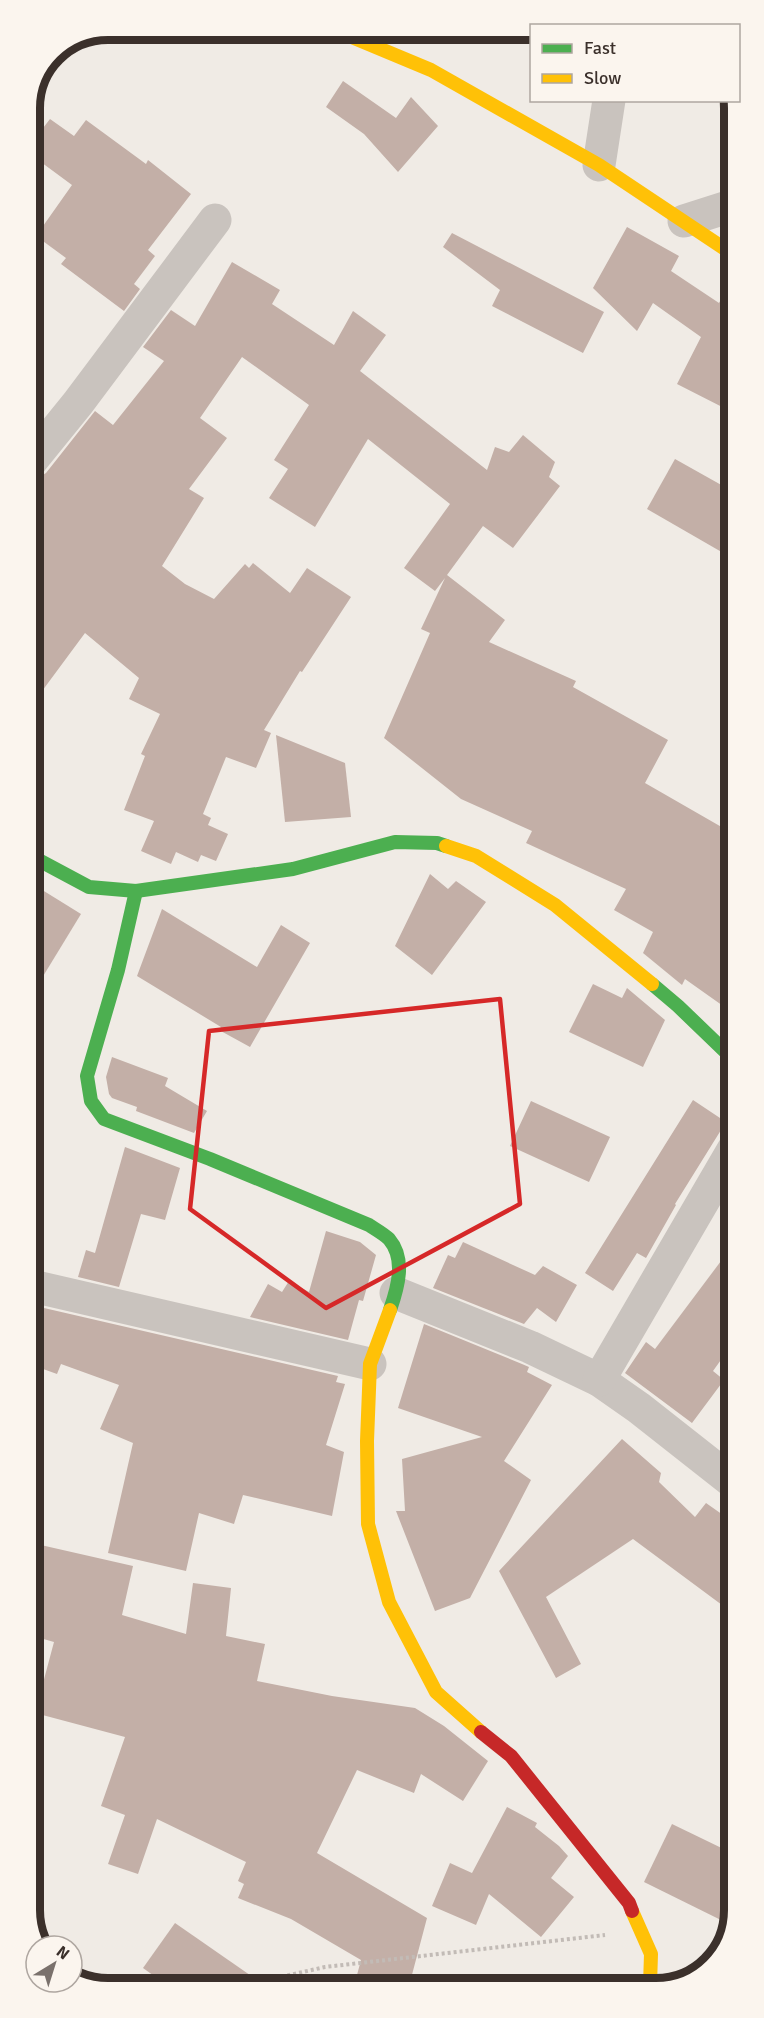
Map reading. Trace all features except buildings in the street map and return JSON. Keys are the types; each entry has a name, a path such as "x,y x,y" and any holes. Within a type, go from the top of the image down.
{"street":[{"path":"360,40 431,70 599,165 723,248"},
{"path":"599,165 609,102"},
{"path":"684,221 723,209"},
{"path":"41,441 215,220"},
{"path":"41,862 89,887 136,891 293,869 395,842 437,843 476,856 555,905 678,1006 723,1049"},
{"path":"136,891 118,970 87,1076 91,1101 104,1119 210,1159 369,1225 389,1239 400,1260 396,1293 370,1364 367,1441 368,1524 388,1602 436,1692 459,1714 511,1756 629,1903 651,1954 650,1978"},
{"path":"599,1380 723,1167"},
{"path":"40,1288 370,1364"},
{"path":"396,1293 530,1347 599,1380 639,1408 723,1474"}],"path":[{"path":"279,1977 325,1967 642,1931"}],"highlighted area":[{"path":"500,999 520,1204 326,1308 190,1209 209,1031"}],"traffic: fast":[{"path":"41,861 89,887 136,891 293,869 395,842 437,843 446,846"},
{"path":"136,891 118,970 87,1076 91,1101 104,1119 210,1159 369,1225 382,1233 394,1247 399,1264 398,1283 390,1310"},
{"path":"652,984 723,1049"}],"traffic: slow":[{"path":"360,40 431,70 599,165 723,248"},
{"path":"446,846 476,856 555,905 652,984"},
{"path":"390,1310 370,1364 367,1441 368,1524 389,1602 436,1692 481,1732"},
{"path":"632,1911 651,1954 650,1978"}],"traffic: jam":[{"path":"481,1732 511,1756 629,1903 632,1911"}]}
